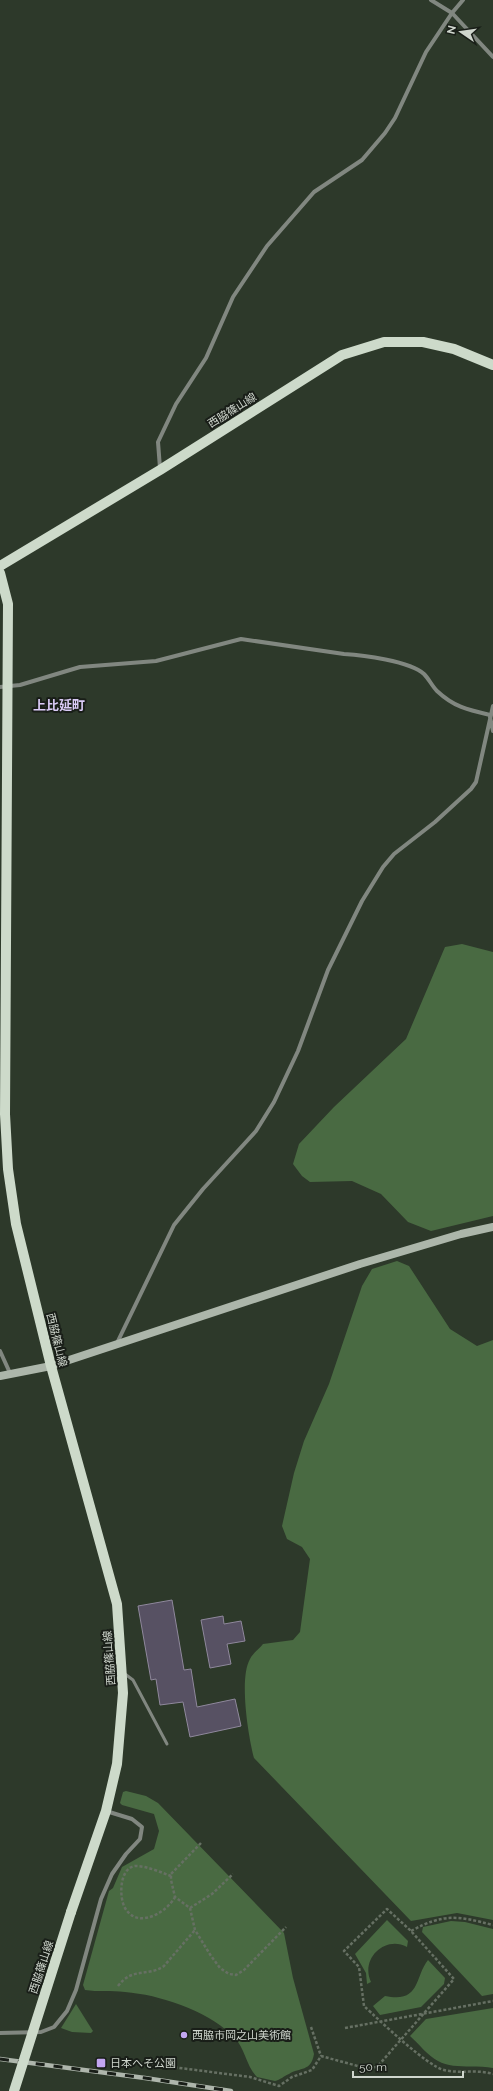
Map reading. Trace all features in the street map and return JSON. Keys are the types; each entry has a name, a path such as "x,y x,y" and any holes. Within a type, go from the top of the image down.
{"main road":[{"name":"西脇篠山線","path":"0,566 160,470 342,355 384,342 423,342 454,349 493,365"},
{"name":"西脇篠山線","path":"0,574 8,604 4,687 5,1114 8,1169 16,1224 51,1366 118,1604 123,1693 117,1764 106,1811 71,1912 14,2091"}],"street":[{"path":"431,0 452,14 493,57"},
{"path":"160,470 158,442 176,404 206,358 233,297 267,246 314,192 362,160 385,133 395,118 426,52 463,0"},
{"path":"4,687 20,685 80,667 156,661 241,639 361,655 398,663 423,673 437,690 457,707 490,715"},
{"path":"117,1343 174,1225 203,1188 256,1131 274,1102 298,1050 328,970 362,901 383,867 394,854 435,822 461,799 476,782 493,706"},
{"path":"490,715 493,731"},
{"path":"0,1376 51,1366 360,1264 461,1234 493,1227"},
{"path":"0,1351 10,1373"},
{"path":"0,2033 41,2032 54,2027 67,2011 76,1990 102,1900 112,1874 126,1854 140,1839 142,1826 132,1819 106,1811"}],"lane":[{"path":"122,1671 133,1680 167,1744"}],"path":[{"path":"171,1876 201,1843"},
{"path":"171,1876 136,1866 130,1868 124,1874 122,1893 123,1902 126,1910 131,1914 145,1918 159,1914 168,1908 176,1897"},
{"path":"190,1908 212,1894 233,1874"},
{"path":"171,1876 176,1897 190,1908 194,1930 220,1968 229,1974 236,1975 244,1970 286,1926"},
{"path":"321,2056 365,2068 377,2066 401,2038 454,1979 411,1930 387,1909 344,1951 358,1967 364,2006 381,2021 401,2038 434,2066 443,2070 455,2072 480,2070 493,2074"},
{"path":"411,1930 427,1922 460,1917 493,1925"},
{"path":"118,1986 129,1975 159,1969 164,1966 194,1930"},
{"path":"345,2028 493,2001"},
{"path":"311,2027 321,2056"},
{"path":"110,2059 250,2077 280,2086 292,2077 312,2070 321,2056"}],"green space":[{"path":"462,944 493,952 493,1216 431,1231 408,1222 381,1194 352,1181 310,1182 302,1176 293,1164 299,1144 334,1107 406,1039 445,947"},
{"path":"397,1261 409,1266 450,1329 477,1346 493,1340 493,1920 457,1913 411,1921 254,1758 249,1736 245,1679 250,1659 263,1644 293,1640 300,1632 310,1559 302,1547 287,1539 282,1526 294,1473 304,1441 329,1384 362,1286 372,1269"},
{"path":"126,1791 146,1796 158,1803 284,1933 293,1978 314,2054 313,2060 308,2066 275,2081 257,2077 250,2068 238,2041 211,2019 198,2012 168,2001 139,1994 120,1991 85,1990 83,1985 109,1891 113,1888 122,1867 154,1849 159,1831 154,1814 122,1805 120,1803 123,1792"},
{"path":"387,1920 408,1941 407,1947 399,1944 391,1944 377,1951 369,1965 368,1973 371,1982 367,1984 366,1973 355,1954"},
{"path":"451,1921 465,1922 493,1929 493,1994 482,1996 422,1932 423,1927"},
{"path":"428,1960 445,1978 444,1984 421,2007 380,2015 373,2006 385,1996 405,1996 411,1992"},
{"path":"76,2004 93,2031 91,2033 72,2032 61,2028"},
{"path":"493,2008 493,2068 444,2064 431,2056 410,2036 426,2019"}],"building":[{"path":"172,1600 184,1670 191,1669 197,1707 235,1699 241,1726 190,1737 183,1702 160,1705 156,1679 151,1680 138,1606"},
{"path":"223,1616 224,1624 241,1621 245,1641 227,1644 231,1664 210,1668 201,1620"}],"railway":[{"path":"0,2059 231,2091"}],"place":[{"name":"西脇市岡之山美術館","path":"184,2035"},
{"name":"日本へそ公園","path":"101,2063"}],"district":[{"name":"上比延町","path":"59,705"}]}
